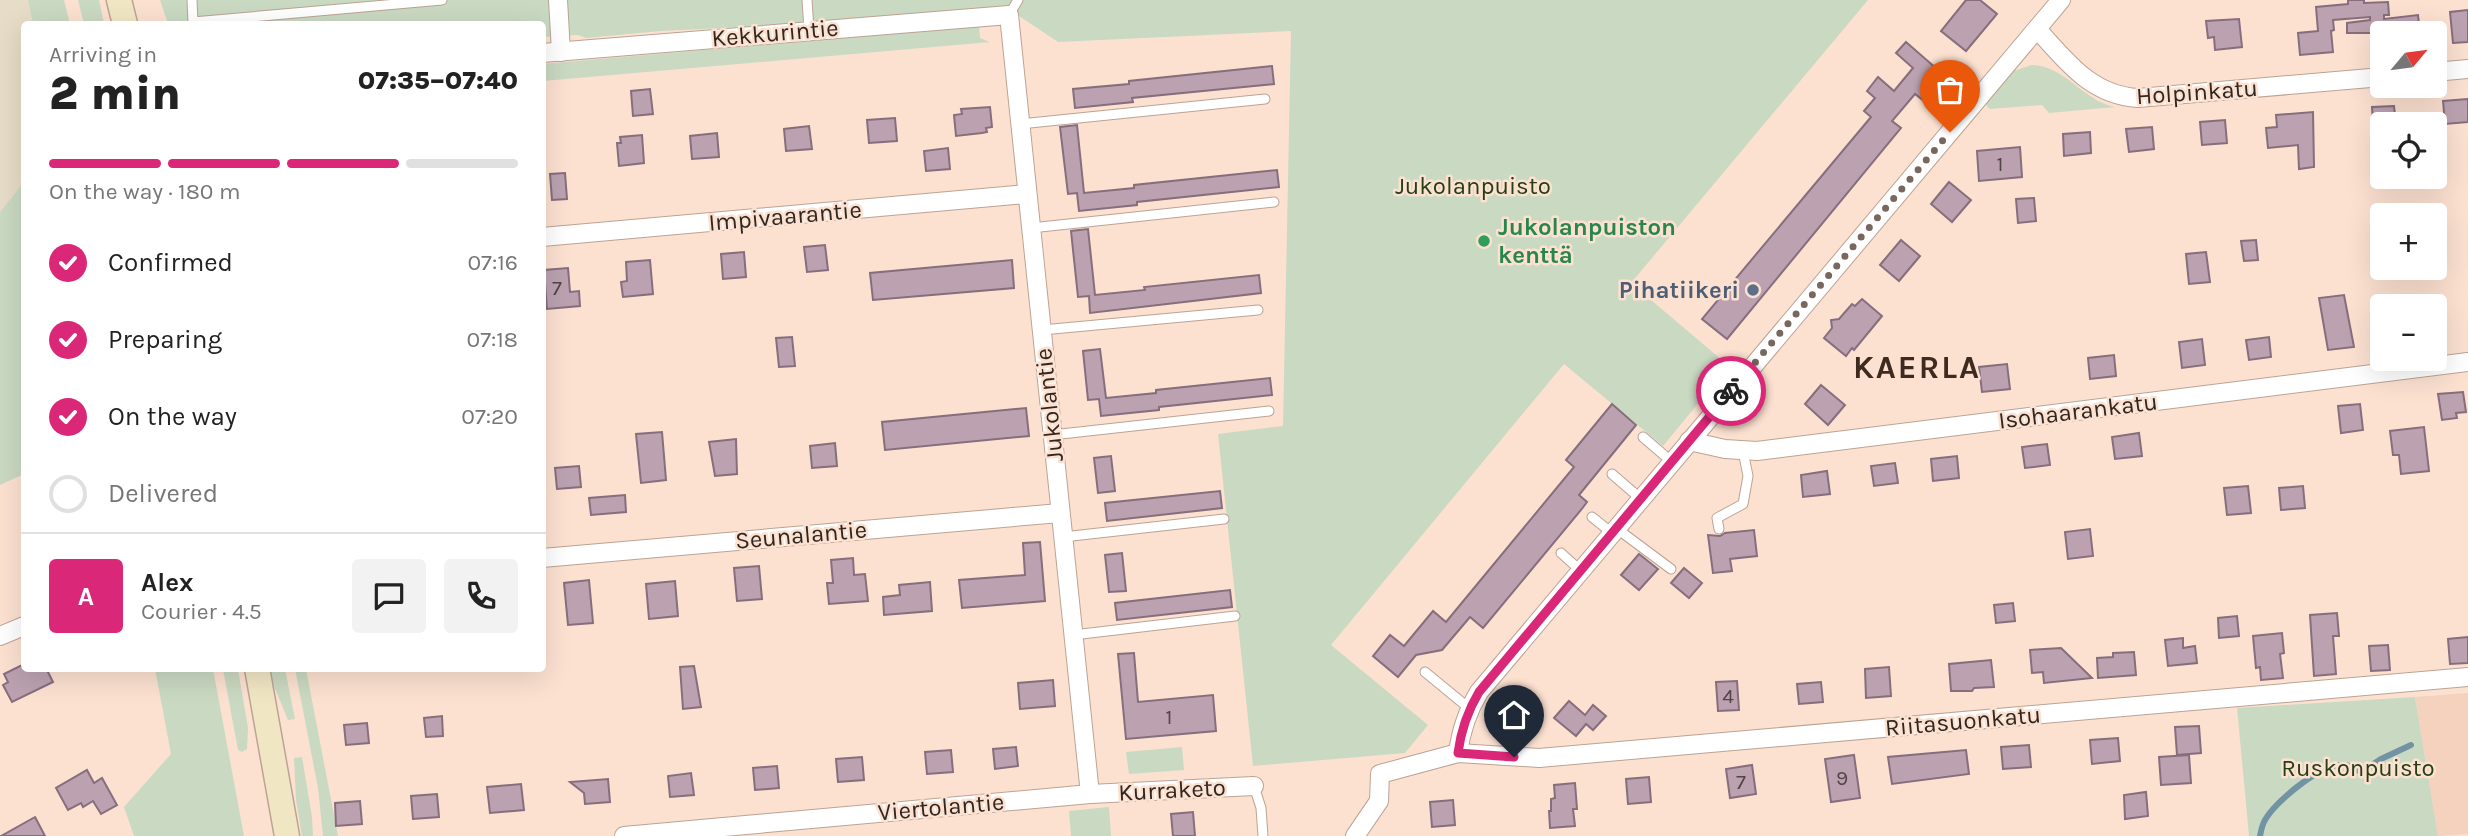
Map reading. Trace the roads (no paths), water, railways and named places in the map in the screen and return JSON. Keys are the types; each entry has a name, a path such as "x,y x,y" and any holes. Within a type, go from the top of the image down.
{"main road":[{"path":"119,0 124,21"},
{"path":"258,672 287,836"}],"street":[{"path":"558,0 561,52"},
{"path":"1458,753 1460,734 1479,692 2061,0"},
{"name":"Kekkurintie","path":"546,53 809,30 1013,8"},
{"name":"Jukolantie","path":"1013,8 1020,124 1090,794"},
{"name":"Holpinkatu","path":"2038,29 2090,84 2122,97 2137,98 2370,78"},
{"path":"2447,71 2468,69"},
{"name":"Impivaarantie","path":"546,237 1027,194"},
{"name":"Isohaarankatu","path":"1689,441 1743,451 1784,448 2468,362"},
{"name":"Seunalantie","path":"546,558 1060,513"},
{"path":"0,636 21,627"},
{"name":"Riitasuonkatu","path":"1355,836 1379,801 1380,774 1458,753 1539,758 2468,677"},
{"name":"Kurraketo","path":"1090,794 1254,786"},
{"name":"Viertolantie","path":"624,836 1090,794"}],"lane":[{"path":"192,0 193,21"},
{"path":"204,21 442,0"},
{"path":"807,0 809,30"},
{"path":"1020,124 1265,99"},
{"path":"1031,228 1274,202"},
{"path":"1042,330 1258,310"},
{"path":"1052,435 1269,411"},
{"path":"1643,437 1672,462"},
{"path":"1718,529 1717,518 1743,504 1748,476 1743,451"},
{"path":"1612,474 1641,499"},
{"path":"1592,517 1671,569"},
{"path":"1063,537 1224,519"},
{"path":"1561,553 1581,570"},
{"path":"1073,635 1235,616"},
{"path":"1425,672 1470,709"},
{"path":"1254,786 1261,808 1263,836"}],"waterway":[{"path":"2260,836 2264,822 2271,812 2289,793 2313,776 2336,766 2346,765 2361,772 2411,745"}],"place":[{"name":"Jukolanpuiston kenttä","path":"1484,241"},
{"name":"Pihatiikeri","path":"1753,290"}],"district":[{"name":"KAERLA","path":"1917,367"}],"park label":[{"name":"Jukolanpuisto","path":"1473,186"},
{"name":"Ruskonpuisto","path":"2358,768"}]}
